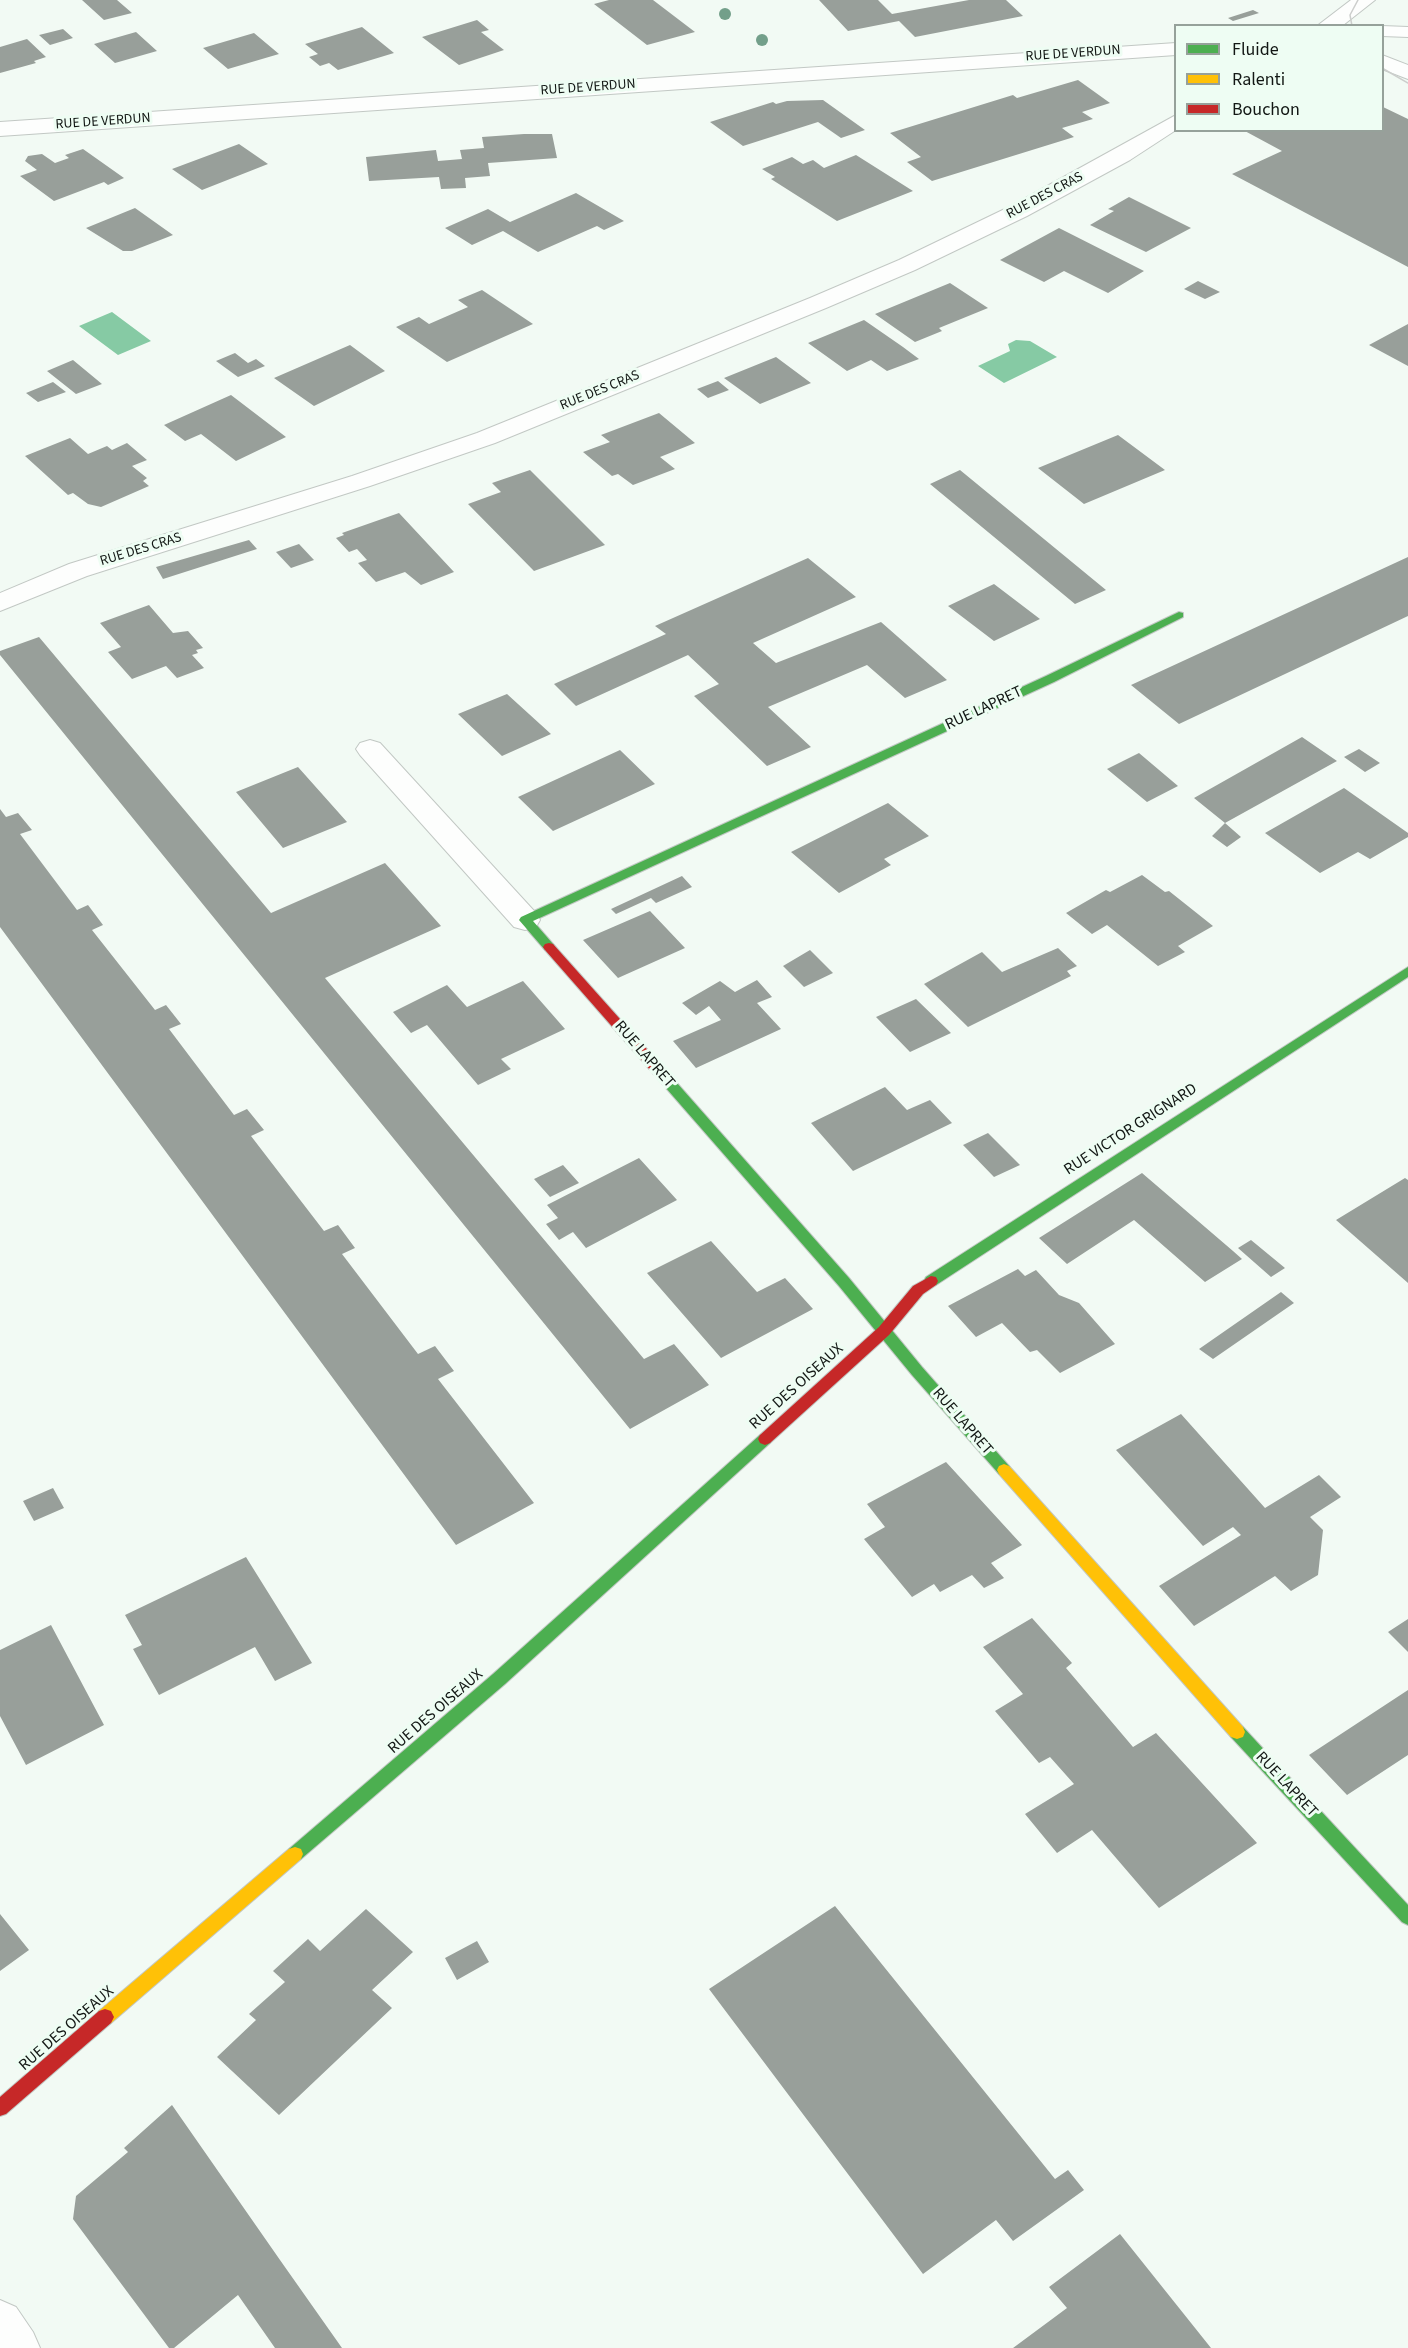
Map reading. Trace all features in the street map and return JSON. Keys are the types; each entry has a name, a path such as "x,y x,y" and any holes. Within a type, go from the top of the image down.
{"street":[{"path":"1330,24 1365,0"},
{"name":"RUE DE VERDUN","path":"0,129 1174,48"},
{"path":"1384,61 1408,73"},
{"name":"RUE DES CRAS","path":"0,603 78,570 361,481 486,438 818,303 907,265 1019,211 1122,155 1174,122"},
{"name":"RUE LAPRET","path":"525,920 1050,679 1179,615"},
{"name":"RUE LAPRET","path":"370,749 525,920 844,1282 884,1331 1208,1701 1408,1917"},
{"name":"RUE VICTOR GRIGNARD","path":"884,1331 918,1290 1408,971"},
{"name":"RUE DES OISEAUX","path":"0,2108 500,1679 884,1331"},
{"path":"0,2323 17,2348"}],"lane":[{"path":"1384,32 1408,32"}],"shaded area":[{"path":"112,312 151,341 118,355 79,326"},
{"path":"1016,340 1030,341 1057,357 1004,383 978,366 1010,351 1008,344"}],"building":[{"path":"82,0 117,0 132,13 104,20"},
{"path":"609,0 653,0 695,32 647,45 594,4"},
{"path":"819,0 878,0 892,14 969,0 1006,0 1023,16 915,37 899,21 848,31"},
{"path":"1253,10 1259,13 1233,21 1228,18"},
{"path":"477,20 489,30 481,32 504,50 459,65 422,37"},
{"path":"362,27 394,53 338,70 329,63 320,66 309,57 318,54 305,44"},
{"path":"63,29 73,38 50,45 39,35"},
{"path":"136,32 157,51 115,63 94,44"},
{"path":"254,33 279,54 228,69 203,48"},
{"path":"27,39 46,57 34,61 36,63 0,73 0,47"},
{"path":"1078,80 1110,103 1082,112 1093,119 1062,128 1074,137 932,181 907,162 921,157 890,133 1013,95 1017,98"},
{"path":"823,100 865,130 841,138 818,122 743,146 710,122 773,102 776,104 787,101"},
{"path":"1384,107 1408,119 1408,267 1232,174 1282,151 1247,132 1384,132"},
{"path":"552,134 557,158 488,163 490,176 465,178 466,188 441,189 439,177 369,181 366,157 436,150 438,161 462,159 460,150 484,148 482,137"},
{"path":"239,144 268,164 202,190 172,169"},
{"path":"83,149 124,178 108,185 104,182 54,201 20,176 37,170 25,161 28,156 42,154 55,163 69,158 65,155"},
{"path":"856,155 913,191 837,221 771,179 775,177 762,169 792,157 803,164 813,160 824,168"},
{"path":"576,193 624,221 604,230 597,226 538,252 503,231 472,245 445,228 488,209 510,222"},
{"path":"1129,197 1191,228 1146,252 1090,225 1114,211 1108,209"},
{"path":"135,208 173,235 132,251 123,251 86,228"},
{"path":"1059,228 1144,271 1108,293 1064,271 1044,282 1000,260"},
{"path":"1198,281 1220,292 1205,299 1184,289"},
{"path":"950,283 988,308 939,328 942,331 915,342 875,314"},
{"path":"482,290 533,324 447,362 396,327 419,317 429,324 468,307 458,300"},
{"path":"864,320 919,359 887,371 871,360 847,371 808,343"},
{"path":"1408,324 1408,366 1369,345"},
{"path":"350,345 385,371 314,406 274,378"},
{"path":"235,353 248,363 256,359 265,366 238,377 216,361"},
{"path":"776,357 811,383 760,404 724,378"},
{"path":"73,360 102,384 76,394 47,371"},
{"path":"718,381 729,390 708,398 697,389"},
{"path":"53,382 66,392 38,402 26,393"},
{"path":"231,395 286,437 236,461 201,434 185,441 164,425"},
{"path":"659,413 695,443 660,457 675,469 633,485 618,474 612,476 583,452 610,442 601,435"},
{"path":"1118,435 1165,470 1084,504 1038,468"},
{"path":"70,438 88,454 107,446 112,450 127,443 147,460 132,466 147,478 143,481 149,486 101,507 88,504 73,493 68,495 25,456"},
{"path":"530,470 605,545 534,571 468,504 501,492 492,483"},
{"path":"960,470 1106,590 1075,604 930,484"},
{"path":"399,513 454,572 421,585 405,572 376,582 358,563 367,560 357,549 349,552 336,538 344,535 342,533"},
{"path":"249,540 257,549 163,579 156,567"},
{"path":"299,544 314,560 291,568 276,552"},
{"path":"1408,557 1408,616 1179,724 1131,685"},
{"path":"808,558 856,597 753,643 776,663 881,622 947,680 905,698 867,665 768,707 811,747 767,766 694,696 719,684 688,655 576,706 554,684 666,634 655,626"},
{"path":"994,584 1040,619 994,641 948,606"},
{"path":"149,605 173,633 188,631 203,648 196,650 198,653 192,655 204,668 177,678 166,666 132,679 108,652 121,647 100,623"},
{"path":"39,637 271,913 385,863 441,926 325,978 644,1359 674,1344 709,1385 630,1429 0,655 0,651"},
{"path":"507,694 551,734 502,756 458,714"},
{"path":"1302,737 1337,761 1225,823 1194,798"},
{"path":"1359,749 1380,763 1365,772 1344,757"},
{"path":"620,750 655,784 553,831 518,797"},
{"path":"1139,753 1178,786 1147,802 1107,769"},
{"path":"298,767 347,822 283,848 236,792"},
{"path":"1344,788 1408,833 1408,837 1370,859 1358,852 1320,873 1265,833"},
{"path":"888,803 929,836 884,859 891,865 839,893 791,852"},
{"path":"0,809 6,817 18,813 32,830 20,834 77,910 88,905 103,925 92,930 155,1010 166,1005 181,1024 169,1029 234,1115 247,1109 264,1130 251,1136 324,1231 338,1225 355,1248 342,1254 418,1354 435,1346 454,1371 438,1379 534,1503 456,1545 0,927"},
{"path":"1225,823 1241,837 1227,847 1212,836"},
{"path":"1142,875 1165,892 1169,891 1213,926 1178,946 1185,952 1158,966 1107,925 1092,934 1066,913 1106,890 1110,892"},
{"path":"682,876 692,887 656,903 651,898 616,914 611,909"},
{"path":"650,911 685,948 618,978 583,940"},
{"path":"1058,948 1077,966 1067,971 1071,976 968,1027 924,984 982,952 1002,972"},
{"path":"810,950 833,973 804,987 783,966"},
{"path":"757,980 772,997 757,1003 781,1029 696,1068 673,1041 721,1020 709,1006 696,1015 682,1003 720,981 735,992"},
{"path":"523,981 565,1029 501,1059 511,1069 478,1085 427,1025 411,1033 393,1012 447,985 467,1007"},
{"path":"916,999 951,1033 910,1052 876,1017"},
{"path":"885,1087 907,1110 930,1100 952,1123 853,1171 811,1123"},
{"path":"988,1133 1020,1165 994,1177 963,1145"},
{"path":"639,1158 677,1200 586,1248 573,1232 559,1240 546,1224 558,1218 547,1205"},
{"path":"563,1165 579,1183 550,1197 534,1179"},
{"path":"1142,1173 1242,1259 1205,1282 1134,1220 1067,1264 1039,1238"},
{"path":"1405,1178 1408,1180 1408,1283 1336,1220"},
{"path":"1251,1240 1285,1268 1271,1277 1238,1248"},
{"path":"711,1241 757,1292 785,1278 813,1309 721,1358 647,1273"},
{"path":"1018,1269 1025,1276 1036,1270 1059,1295 1079,1303 1115,1344 1060,1373 1037,1350 1030,1352 1002,1323 976,1337 948,1306"},
{"path":"1281,1292 1294,1303 1213,1359 1199,1349"},
{"path":"1181,1414 1265,1508 1319,1475 1341,1497 1310,1517 1323,1530 1318,1575 1291,1591 1275,1576 1194,1626 1159,1586 1241,1535 1233,1527 1203,1546 1116,1450"},
{"path":"946,1462 1022,1545 991,1563 1004,1578 984,1588 972,1575 940,1592 934,1584 912,1597 864,1539 885,1527 867,1504"},
{"path":"53,1488 64,1508 34,1521 23,1501"},
{"path":"246,1557 312,1663 275,1681 255,1647 159,1695 133,1649 142,1645 125,1615"},
{"path":"1032,1618 1072,1663 1066,1668 1133,1747 1156,1733 1257,1843 1159,1908 1092,1830 1057,1853 1025,1814 1074,1784 1050,1757 1039,1763 995,1711 1023,1694 983,1647"},
{"path":"1408,1619 1408,1652 1388,1632"},
{"path":"51,1625 104,1725 26,1765 0,1716 0,1650"},
{"path":"1408,1690 1408,1755 1347,1795 1309,1755"},
{"path":"835,1906 1055,2179 1068,2170 1084,2190 1013,2241 996,2220 923,2274 709,1989"},
{"path":"366,1909 413,1952 372,1990 392,2008 279,2115 217,2057 256,2020 249,2014 285,1982 273,1971 308,1939 320,1951"},
{"path":"0,1914 29,1950 0,1971"},
{"path":"477,1941 489,1962 457,1980 445,1958"},
{"path":"172,2105 342,2348 275,2348 238,2295 174,2348 169,2348 73,2219 76,2196 128,2152 124,2148"},
{"path":"1120,2234 1211,2348 1013,2348 1067,2308 1049,2287"}],"tram line":[{"path":"1352,24 1350,15 1358,0"},
{"path":"1384,69 1408,83"}],"traffic: fast":[{"path":"549,947 525,920 1050,679 1179,615"},
{"path":"931,1281 1408,971"},
{"path":"664,1077 844,1282 917,1371 1004,1470"},
{"path":"295,1854 499,1679 765,1439"},
{"path":"1237,1732 1408,1917"}],"traffic: slow":[{"path":"1004,1470 1237,1732"},
{"path":"105,2017 295,1854"}],"traffic: jam":[{"path":"549,947 664,1077"},
{"path":"765,1439 884,1331 918,1290 931,1281"},
{"path":"0,2108 105,2017"}]}
